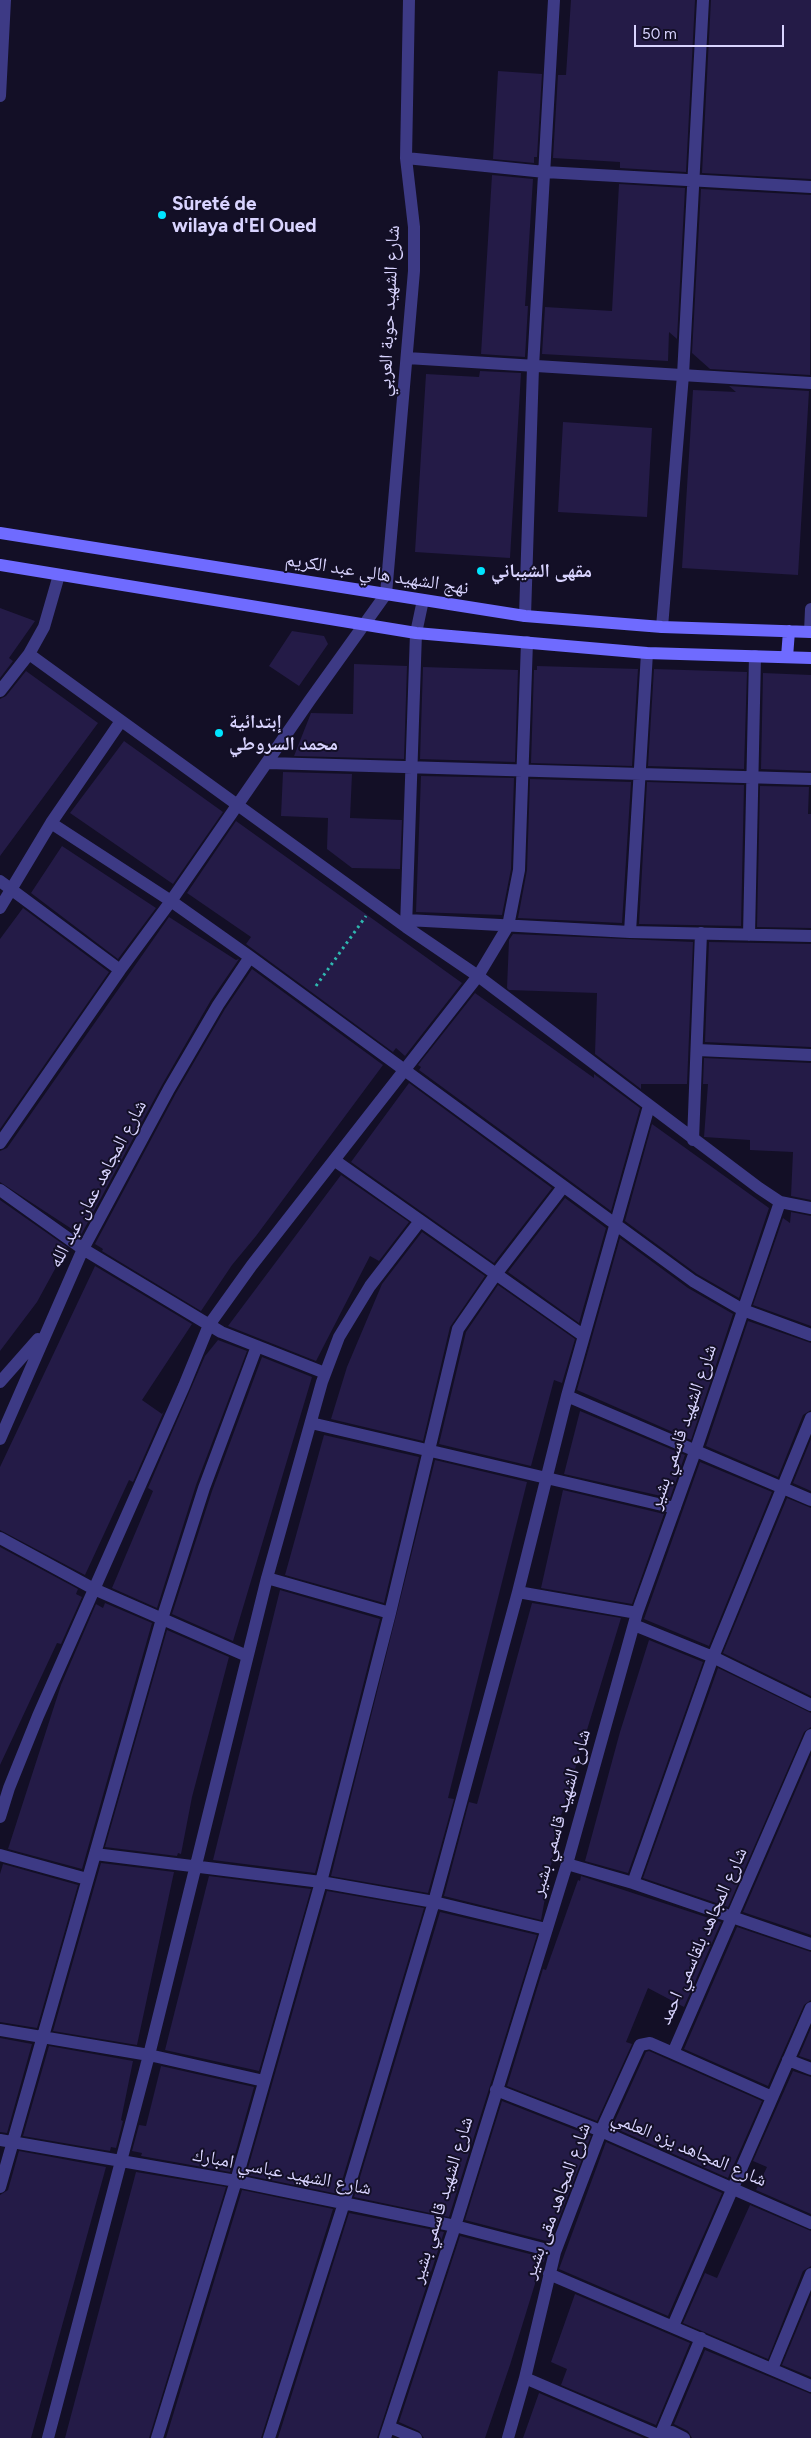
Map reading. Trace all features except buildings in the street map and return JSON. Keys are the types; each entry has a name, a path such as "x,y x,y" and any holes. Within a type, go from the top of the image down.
{"main road":[{"name":"نهج الشهيد هالي عبد الكريم","path":"0,533 525,616 662,627 810,632"},
{"path":"0,565 416,633 647,653 811,658"},
{"path":"787,657 789,631"}],"street":[{"path":"0,96 6,0"},
{"name":"شارع الشهيد حوبة العربي","path":"386,594 414,271 414,228 406,158 409,0"},
{"path":"525,616 533,367 554,0"},
{"path":"662,627 683,374 703,0"},
{"path":"406,158 545,172 811,187"},
{"path":"407,358 811,383"},
{"path":"0,692 28,654 44,627 59,575"},
{"path":"0,1143 386,594"},
{"path":"406,924 416,633 423,600"},
{"path":"810,632 811,609"},
{"path":"0,1817 9,1788 38,1716 209,1325 252,1265 478,976 508,926 519,870 527,642"},
{"path":"630,932 638,774 647,653"},
{"path":"28,654 478,976 693,1140 780,1202 811,1208"},
{"path":"749,935 755,656"},
{"path":"0,908 51,823 122,721"},
{"path":"268,763 811,779"},
{"path":"51,823 171,901 250,957 404,1071 498,1137 563,1187 615,1222 693,1281 743,1310 811,1335"},
{"path":"0,881 120,970"},
{"path":"406,924 811,936"},
{"path":"693,1140 701,933"},
{"name":"شارع المجاهد عمان عبد الله","path":"0,1440 46,1330 83,1249 169,1089 218,1005 250,957"},
{"path":"697,1050 811,1054"},
{"path":"269,2438 344,2203 434,1902 518,1592 567,1396 649,1106"},
{"path":"334,1160 584,1336"},
{"path":"157,2438 236,2180 321,1882 390,1614 458,1329 496,1274 563,1187"},
{"path":"0,1190 83,1249 209,1325 325,1372"},
{"name":"شارع الشهيد قاسمي بشير","path":"387,2433 455,2226 567,1864 635,1619 696,1449 780,1202"},
{"path":"48,2438 149,2055 267,1578 325,1372 340,1337 370,1286 420,1221"},
{"path":"0,1382 46,1330"},
{"path":"0,2187 162,1619 204,1488 257,1346"},
{"path":"567,1396 696,1449 811,1500"},
{"path":"633,1883 713,1657 784,1488 811,1418"},
{"path":"311,1423 430,1450 546,1480 675,1508"},
{"path":"0,1538 94,1590 247,1656"},
{"path":"267,1578 390,1614"},
{"path":"518,1592 635,1619 811,1705"},
{"name":"شارع المجاهد بلقاسمي احمد","path":"772,2097 673,2053 811,1735"},
{"path":"94,1854 321,1882 434,1902 546,1929"},
{"path":"0,1855 87,1879"},
{"path":"567,1864 633,1883 811,1944"},
{"path":"673,2326 811,2008"},
{"path":"0,2030 149,2055 264,2081"},
{"name":"شارع المجاهد مقى بشير","path":"508,2438 526,2378 555,2252 601,2131 640,2045 650,2043 673,2053"},
{"path":"788,2060 811,2069"},
{"name":"شارع المجاهد يزه العلمي","path":"496,2090 601,2131 811,2222"},
{"name":"شارع الشهيد عباسي امبارك","path":"0,2140 236,2180 455,2226 555,2252"},
{"path":"549,2274 811,2386"},
{"path":"772,2369 811,2274"},
{"path":"660,2437 701,2338"},
{"path":"526,2378 660,2437 672,2432 684,2438"},
{"path":"387,2433 416,2438"}],"path":[{"path":"306,998 375,904"}],"place":[{"name":"Sûreté de wilaya d'El Oued","path":"162,215"},
{"name":"مقهى الشيباني","path":"481,571"},
{"name":"إبتدائية محمد السروطي","path":"219,733"}]}
